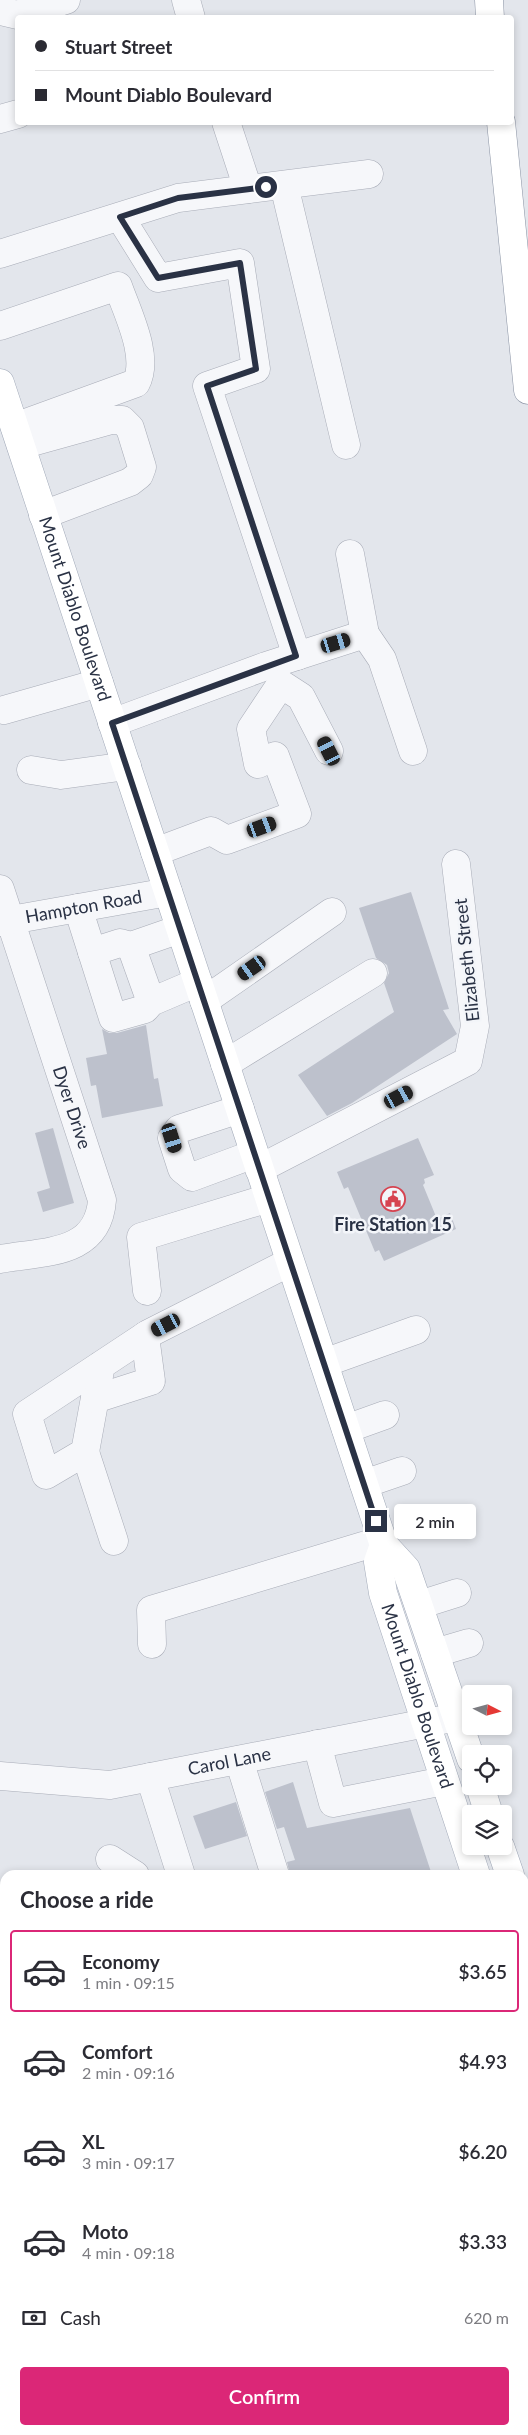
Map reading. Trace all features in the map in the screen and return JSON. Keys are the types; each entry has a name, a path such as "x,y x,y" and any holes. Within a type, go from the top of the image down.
{"main road":[{"path":"489,0 490,15"},
{"path":"501,125 528,390"},
{"name":"Mount Diablo Boulevard","path":"2,394 18,436 383,1542 406,1569 466,1745"},
{"name":"Mount Diablo Boulevard","path":"383,1542 378,1562 383,1593 424,1723 474,1870"},
{"path":"503,1855 508,1870"}],"street":[{"path":"0,11 18,15 66,0"},
{"path":"186,0 190,15"},
{"path":"0,119 15,115"},
{"path":"227,125 248,189"},
{"path":"0,254 178,198 369,174"},
{"path":"284,185 346,445"},
{"path":"120,217 158,278 240,263 256,369 207,386 296,656"},
{"path":"0,326 118,286 142,357 140,375 136,383 18,436"},
{"path":"18,436 111,420 122,420 130,428 142,467 139,475 130,482 44,515"},
{"path":"350,554 365,634 382,659 413,751"},
{"path":"112,723 296,656 365,634"},
{"path":"4,710 99,683"},
{"path":"155,852 211,831 227,840 297,814 276,756 258,764 251,729 281,684 301,697 329,751"},
{"path":"31,770 61,775 127,766"},
{"name":"Elizabeth Street","path":"257,1162 468,1061 475,1026 456,864"},
{"name":"Dyer Drive","path":"0,889 5,921 102,1200 101,1213 97,1225 89,1236 78,1243 0,1259"},
{"name":"Hampton Road","path":"5,921 168,892"},
{"path":"78,908 113,1018 145,1009 151,1002 201,992 332,912"},
{"path":"92,952 120,943 132,946 180,929"},
{"path":"132,946 151,1002"},
{"path":"225,1064 373,973"},
{"path":"240,1109 179,1129 172,1138 182,1169 192,1177 257,1162"},
{"path":"147,1291 141,1237 269,1198"},
{"path":"85,1452 46,1475 27,1414 145,1336 290,1262"},
{"path":"324,1363 416,1330"},
{"path":"95,1399 150,1381 145,1336"},
{"path":"102,1365 85,1452 114,1541"},
{"path":"346,1429 385,1415"},
{"path":"364,1484 402,1471"},
{"path":"152,1644 151,1610 383,1542"},
{"path":"419,1605 457,1593"},
{"path":"435,1653 469,1643"},
{"name":"Carol Lane","path":"0,1776 110,1786 457,1717"},
{"path":"317,1744 332,1804 444,1780"},
{"path":"239,1760 272,1870"},
{"path":"150,1777 179,1870"},
{"path":"110,1859 127,1870"}],"building":[{"path":"411,892 449,1009 443,1010 457,1034 352,1103 327,1116 298,1075 394,1012 384,983 389,973 387,965 376,958 359,908"},
{"path":"146,1025 154,1079 158,1078 163,1106 102,1118 96,1085 91,1086 86,1058 107,1054 102,1029 109,1033 117,1033"},
{"path":"53,1128 74,1203 43,1212 37,1192 50,1188 35,1133"},
{"name":"Fire Station 15","path":"418,1138 434,1175 424,1179 425,1183 423,1185 437,1219 450,1213 456,1229 384,1261 379,1250 375,1252 348,1187 344,1189 337,1172"},
{"path":"293,1782 307,1828 410,1808 430,1870 289,1870 287,1862 295,1860 284,1827 277,1829 265,1792"},
{"path":"236,1802 247,1836 205,1849 193,1816"}],"place":[{"name":"Fire Station 15","path":"393,1199"}],"route":[{"path":"266,187 178,198 120,217 158,278 240,263 256,369 207,386 296,656 112,723 376,1521"}]}
